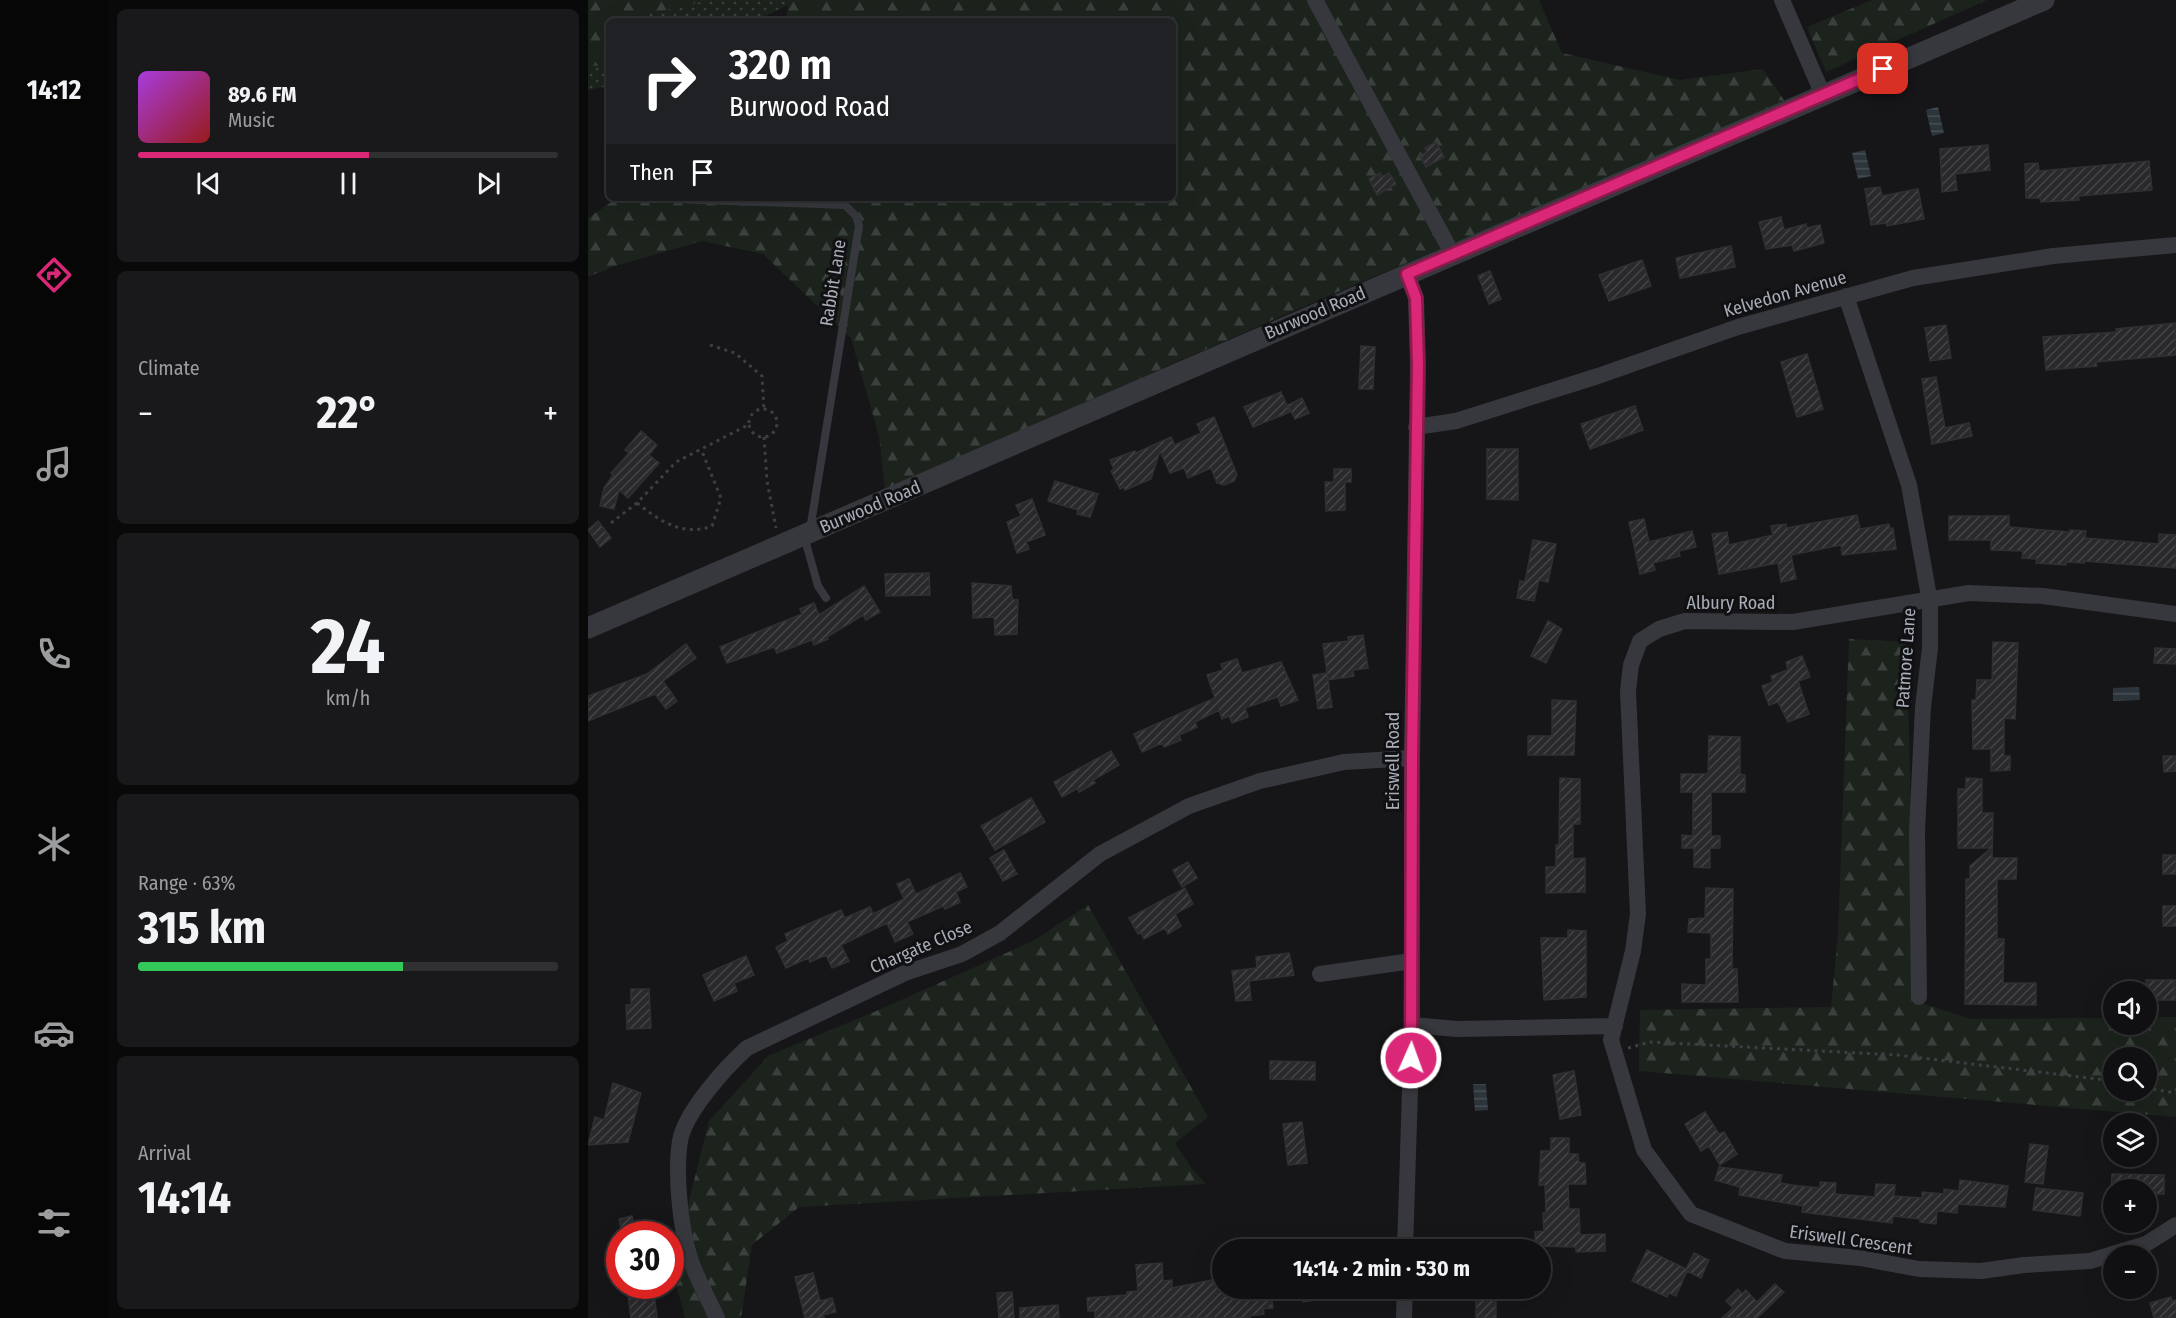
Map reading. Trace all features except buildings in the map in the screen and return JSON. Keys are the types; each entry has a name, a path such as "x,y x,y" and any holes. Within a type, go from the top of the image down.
{"street":[{"path":"1315,0 1454,255"},
{"path":"1782,0 1823,95"},
{"name":"Burwood Road","path":"588,628 2044,0"},
{"name":"Kelvedon Avenue","path":"1416,427 1441,424 1467,417 1598,376 1738,327 1913,278 2003,262 2176,244"},
{"name":"Eriswell Road","path":"1405,1239 1412,1025 1412,758 1417,304 1407,274"},
{"name":"Patmore Lane","path":"1846,296 1908,485 1930,602 1930,648 1918,784 1916,907 1919,998"},
{"name":"Albury Road","path":"1615,1026 1633,951 1638,914 1628,691 1631,664 1640,641 1659,629 1685,621 1793,622 1930,602 1969,593 2043,596 2176,614"},
{"name":"Chargate Close","path":"717,1318 689,1255 680,1195 680,1139 698,1104 727,1066 747,1048 905,973 962,954 1000,933 1100,854 1189,806 1260,781 1334,764 1412,758"},
{"path":"1320,974 1412,961"},
{"path":"1412,1025 1457,1029 1615,1026"},
{"name":"Eriswell Crescent","path":"1615,1026 1611,1040 1644,1150 1668,1186 1691,1214 1765,1245 1785,1251 1860,1258 1919,1269 1981,1271 2024,1265 2090,1261 2146,1244 2176,1225"},
{"path":"1404,1318 1405,1299"}],"lane":[{"name":"Rabbit Lane","path":"731,201 845,205 856,216 859,226 807,534"},
{"path":"807,534 818,586 826,598"}],"path":[{"path":"710,345 735,353 762,376 764,409"},
{"path":"611,523 637,503 676,462 748,425 751,415 764,409 773,413 777,422 772,434 764,438 755,435 748,425"},
{"path":"764,438 767,481 777,531 783,545"},
{"path":"637,503 656,519 677,528 698,531 712,525 721,498 701,449"},
{"path":"1615,1052 1650,1042 1898,1055 2103,1080"},
{"path":"2157,1090 2176,1093"}],"green space":[{"path":"588,0 793,0 788,5 761,18 606,18 606,87 588,90"},
{"path":"588,0 710,0 644,15 643,18 606,18 606,67 588,65"},
{"path":"793,0 1539,0 1562,53 1680,80 1763,69 1786,103 1309,304 885,490 879,436 851,338 763,254 702,241 615,266 588,277 588,218 613,201 1176,201 1176,18 786,18 788,5"},
{"path":"1872,0 1987,0 1826,72 1807,27"},
{"path":"1849,639 1907,642 1915,1001 1971,1019 2103,1018 2103,1035 2157,1035 2157,1017 2176,1017 2176,1117 2157,1115 2157,1113 2129,1113 1639,1071 1640,1010 1831,1007 1838,934"},
{"path":"1088,905 1208,1117 1175,1143 1192,1169 1206,1184 799,1207 752,1245 741,1318 685,1318 680,1299 684,1299 684,1221 709,1121 768,1056 881,1009 1033,941"}],"shaded area":[{"path":"1938,107 1944,133 1932,136 1926,110"},
{"path":"1865,150 1871,176 1858,179 1852,153"},
{"path":"2139,687 2140,700 2113,701 2113,688"},
{"path":"1473,1084 1486,1084 1488,1110 1475,1111"}],"route":[{"path":"1411,1058 1412,758 1418,365 1417,304 1415,292 1407,274 1883,69"}]}
